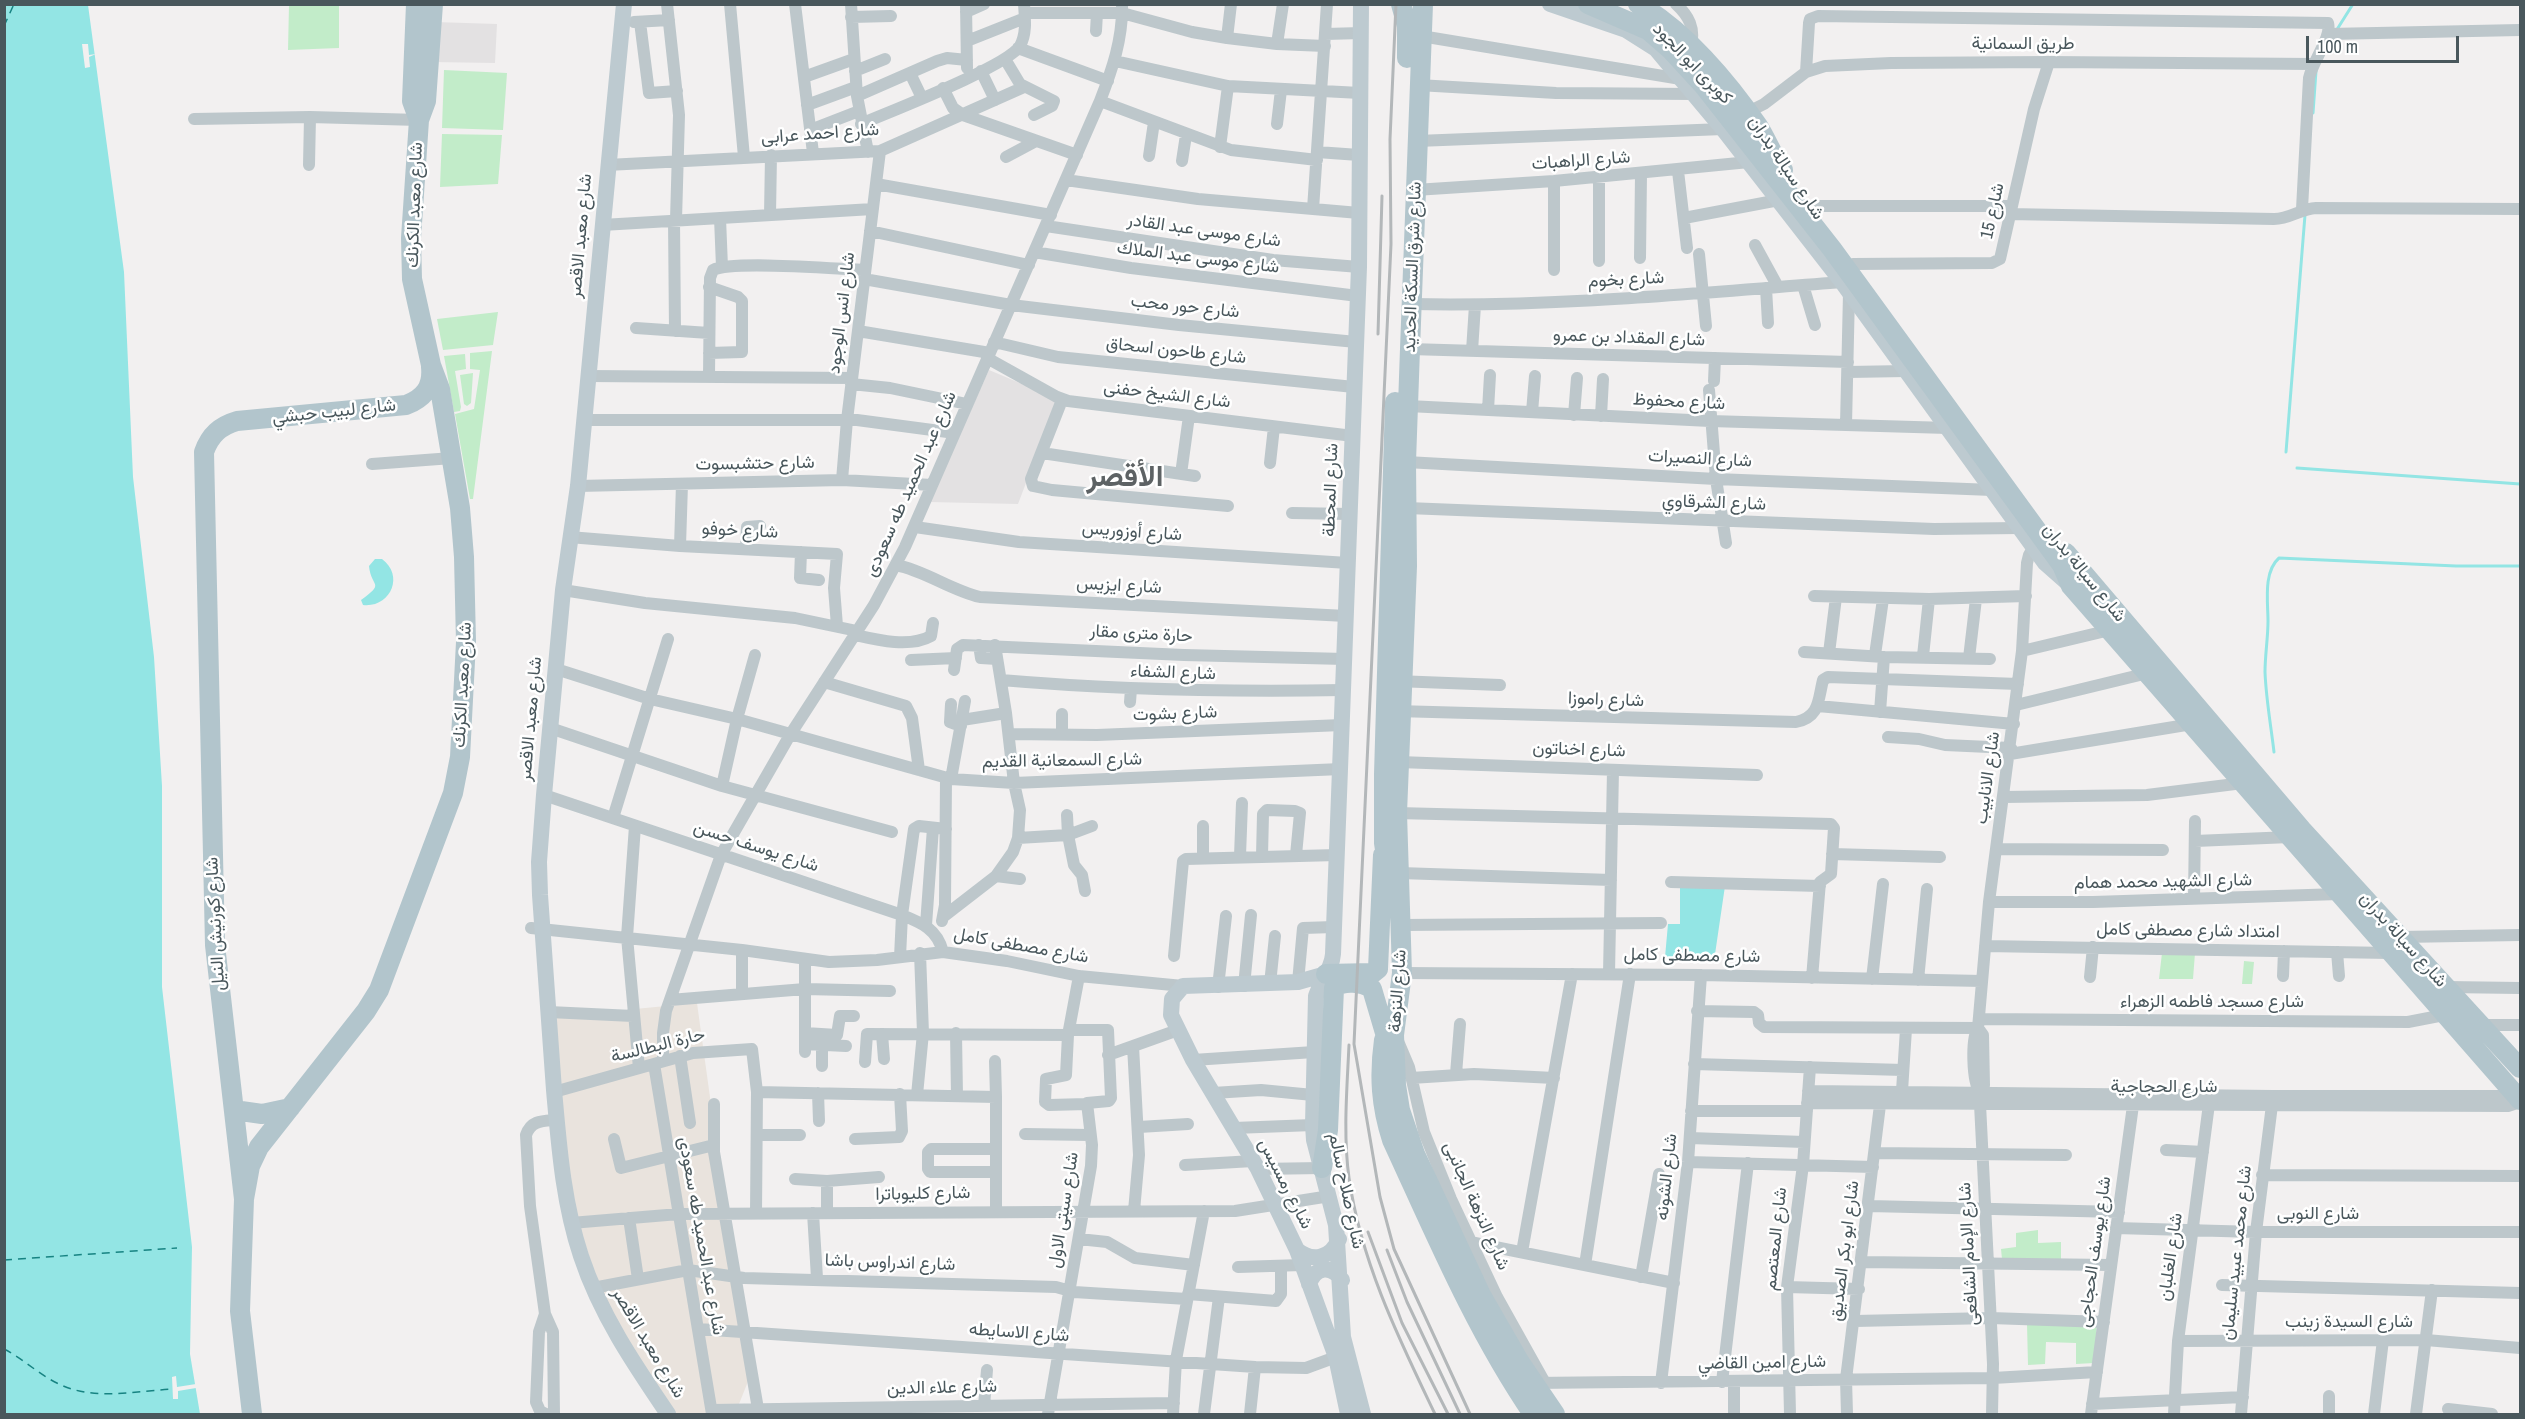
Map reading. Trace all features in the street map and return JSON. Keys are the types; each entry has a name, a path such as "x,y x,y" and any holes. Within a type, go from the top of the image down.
{"main road":[{"name":"شارع معبد الكرنك","path":"416,4 412,101 419,120"},
{"name":"شارع معبد الكرنك","path":"244,1199 250,1166 259,1147 366,1011 379,990 453,793 460,757 467,634 463,532 440,389 431,365 415,297 411,254 419,120 426,101 433,4"},
{"name":"شارع معبد الاقصر","path":"624,4 578,486 569,537 550,728 539,862 537,928 549,1012 556,1120 564,1188 571,1223 593,1288 614,1331 668,1414"},
{"name":"شارع المحطة","path":"1326,974 1332,961 1344,690 1359,267 1361,4"},
{"path":"1401,4 1407,26 1414,37"},
{"name":"شارع شرق السكة الحديد","path":"1407,529 1406,462 1418,85 1414,37 1423,4"},
{"name":"شارع سيالة بدران","path":"1550,4 1592,17 1637,35 1656,49 1723,129 1846,287 2019,528 2062,565 2071,586 2148,673 2177,696 2192,724 2339,894 2446,987 2520,1068"},
{"name":"كوبرى ابو الجود","path":"1588,4 1638,25 1658,38 1778,170"},
{"name":"كوبرى ابو الجود","path":"1616,4 1652,22 1668,34 1711,80 1778,170"},
{"name":"شارع سيالة بدران","path":"1638,4 1670,25 1691,45 1748,112 1770,146 1778,170 2037,542"},
{"name":"شارع النزهة","path":"1395,681 1388,576 1414,37"},
{"name":"شارع سيالة بدران","path":"1778,170 1810,206 1854,264 2074,564 2177,696 2302,830 2396,945 2444,1015 2520,1101"},
{"name":"شارع لبيب حبشي","path":"213,434 237,421 406,405 426,392 431,380 431,365"},
{"path":"406,405 429,408 445,417"},
{"name":"شارع كورنيش النيل","path":"213,434 206,446 203,459 215,945 218,989 244,1199 240,1304 252,1414"},
{"path":"1388,576 1407,529"},
{"name":"شارع النزهة","path":"1389,1034 1389,875 1384,843 1407,529"},
{"name":"شارع النزهة","path":"1394,711 1399,762 1397,813 1402,973 1380,1067 1385,1119 1400,1137 1481,1294 1539,1383 1555,1414"},
{"path":"1326,974 1373,973 1378,969 1384,843"},
{"name":"شارع مصطفى كامل","path":"1184,986 1218,987 1298,982 1326,974"},
{"name":"شارع صلاح سالم","path":"1326,974 1317,996 1313,1125 1339,1239 1344,1337 1363,1414"},
{"path":"1322,1168 1328,1130 1334,987 1342,983 1364,984 1372,989 1389,1034"},
{"name":"شارع رمسيس","path":"1184,986 1175,994 1170,1004 1171,1015 1193,1060 1255,1165 1300,1258 1336,1357 1348,1414"},
{"path":"234,1110 262,1114 290,1108"},
{"path":"237,1137 249,1129 259,1130 267,1135"},
{"name":"شارع النزهة","path":"1400,1137 1484,1333 1533,1414"},
{"path":"1300,1258 1304,1256 1321,1257 1335,1247 1339,1239"},
{"path":"1309,1284 1317,1271 1324,1269 1331,1270 1342,1280"}],"street":[{"path":"667,4 677,91 679,138 676,162 675,331"},
{"path":"730,4 744,157"},
{"path":"795,4 813,153"},
{"path":"967,78 966,8 984,4"},
{"path":"1227,38 1231,4"},
{"path":"1277,44 1282,4"},
{"path":"1314,209 1327,4"},
{"path":"1676,4 1688,18 1694,31 1691,45"},
{"path":"967,41 1024,12 1097,13 1122,9 1192,32 1277,44 1325,40 1362,33"},
{"name":"شارع عبد الحميد طه سعودى","path":"712,1412 669,1154 658,1062 670,1000 721,855 790,735 856,633 896,565 915,527 1108,81 1115,61 1122,9"},
{"path":"851,11 891,16"},
{"name":"شارع انس الوجود","path":"842,480 847,420 876,184 874,152 860,118 856,92 851,11"},
{"path":"810,130 860,118 922,98 1005,59 1018,48 1024,34 1024,12"},
{"path":"1096,31 1097,13"},
{"path":"1806,72 1809,23 1814,16 2328,23 2329,34 2313,64 2309,78 2302,209"},
{"path":"622,23 669,20"},
{"path":"640,22 649,93 677,91"},
{"path":"2329,34 2520,30"},
{"path":"1414,37 1681,79"},
{"path":"1018,48 1108,81"},
{"path":"804,77 885,58"},
{"path":"807,105 856,92 947,58 967,60"},
{"path":"1005,59 1017,81 1024,87 1054,101 1052,106 1034,115"},
{"path":"1115,61 1228,86 1322,93 1360,93"},
{"name":"طريق السمانية","path":"1748,112 1764,104 1806,72 1825,66 1880,63 2049,62 2313,64"},
{"name":"شارع 15","path":"1854,264 1996,262 2001,255 2034,109 2049,62"},
{"path":"981,72 995,100"},
{"path":"910,73 922,98"},
{"path":"1418,85 1556,93 1694,94"},
{"path":"1220,147 1228,86"},
{"name":"شارع احمد عرابى","path":"607,165 771,155 874,152 1024,87"},
{"path":"943,88 953,108 963,115 1077,155"},
{"path":"1277,124 1281,90"},
{"path":"1100,101 1231,150 1317,156 1359,155"},
{"path":"309,165 310,117"},
{"path":"194,119 310,117 419,120"},
{"path":"1149,156 1154,122"},
{"path":"1417,141 1723,129"},
{"path":"1182,161 1186,135"},
{"path":"1006,157 1036,141"},
{"path":"770,214 771,155"},
{"name":"شارع الراهبات","path":"1415,190 1554,182 1749,162"},
{"path":"1678,171 1688,248"},
{"path":"1640,258 1641,174"},
{"path":"1599,178 1599,261"},
{"path":"1066,180 1198,199 1359,213"},
{"path":"1554,182 1554,270"},
{"name":"شارع موسى عبد القادر","path":"876,184 1048,220 1273,260 1359,267"},
{"path":"1684,218 1779,200"},
{"path":"1810,206 2274,219 2294,216 2302,209 2316,208 2520,209"},
{"path":"602,225 873,209"},
{"path":"709,376 711,274 713,270 722,267 720,218"},
{"path":"870,231 1029,265"},
{"path":"1755,245 1772,287 1768,323"},
{"name":"شارع موسى عبد الملاك","path":"1034,252 1131,268 1358,296"},
{"path":"1700,254 1706,326"},
{"name":"شارع حور محب","path":"722,267 772,266 865,274 1011,305 1179,325 1356,342"},
{"path":"1803,285 1815,326"},
{"name":"شارع بخوم","path":"1411,304 1475,305 1703,294 1803,285 1846,287"},
{"path":"709,353 740,353 742,350 742,301 738,297 710,287"},
{"path":"1846,287 1848,367 1846,425"},
{"path":"1472,351 1475,305"},
{"path":"636,328 709,333"},
{"path":"858,331 990,351"},
{"name":"شارع المقداد بن عمرو","path":"1410,349 1715,358 1906,371"},
{"name":"شارع طاحون اسحاق","path":"990,351 1036,353 1354,387"},
{"name":"شارع الشيخ حفنى","path":"990,351 1062,400 1353,436"},
{"path":"1715,358 1711,385 1710,422 1726,543"},
{"path":"1488,410 1490,375"},
{"path":"588,376 709,376 852,381 967,404"},
{"path":"1532,412 1534,376"},
{"path":"1574,415 1577,378"},
{"path":"1600,416 1603,379"},
{"path":"1062,400 1031,478 1032,484 1036,487 1228,506"},
{"name":"شارع محفوظ","path":"1408,406 1710,422 1948,428"},
{"path":"1181,474 1190,416"},
{"path":"584,420 879,421 955,433"},
{"path":"1270,463 1274,427"},
{"path":"1042,453 1195,476"},
{"path":"372,464 452,458"},
{"name":"شارع النصيرات","path":"1406,462 1992,489"},
{"name":"شارع حتشبسوت","path":"578,486 842,480 932,485"},
{"path":"680,546 682,484"},
{"name":"شارع الشرقاوي","path":"1407,508 1934,529 2019,528"},
{"path":"1292,513 1350,514"},
{"path":"746,549 747,526 760,526"},
{"name":"شارع أوزوريس","path":"915,527 1019,542 1348,563"},
{"name":"شارع خوفو","path":"569,537 838,555 834,580 837,626"},
{"name":"شارع الانابيب","path":"1979,1024 1989,902 2019,684 2027,563 2037,542"},
{"path":"801,552 800,579 819,580"},
{"name":"شارع ايزيس","path":"896,565 912,568 954,589 980,597 1346,616"},
{"path":"563,590 645,603 795,618 837,626 883,640 919,639 931,636 933,623"},
{"path":"1814,596 1976,599 2026,596"},
{"path":"1829,653 1836,597"},
{"path":"1880,712 1883,599"},
{"path":"1923,656 1929,599"},
{"path":"1969,658 1976,599"},
{"path":"2022,651 2110,630"},
{"path":"613,818 668,639"},
{"path":"980,645 981,658 997,659"},
{"name":"حارة مترى مقار","path":"910,660 955,664 959,646 980,645 1184,655 1345,659"},
{"path":"943,917 996,876 1018,838 1020,810 1014,783 995,645"},
{"path":"1804,652 1990,659"},
{"path":"722,786 737,719 755,655"},
{"name":"شارع السمعانية القديم","path":"556,669 650,699 737,719 949,778 1014,783 1341,769"},
{"path":"2016,705 2148,673"},
{"path":"2014,723 1818,706 1825,678 2019,684"},
{"name":"شارع الشفاء","path":"1001,680 1130,696 1344,690"},
{"path":"1395,681 1500,685"},
{"path":"824,682 906,706 912,718 919,770"},
{"path":"937,936 943,917 949,778 965,701"},
{"path":"951,704 950,722 961,723 1006,713"},
{"name":"شارع راموزا","path":"1394,711 1760,723 1805,720 1812,716 1818,706"},
{"path":"1062,714 1062,735"},
{"path":"1888,737 1926,740 1945,746 2011,751 2192,724"},
{"name":"شارع بشوت","path":"1009,734 1062,735 1342,725"},
{"path":"550,728 722,786 892,832"},
{"name":"شارع اخناتون","path":"1399,762 1757,775"},
{"path":"1609,974 1613,770"},
{"path":"2004,797 2147,795 2242,783"},
{"name":"شارع يوسف حسن","path":"544,795 902,915 926,925 937,936 943,952"},
{"path":"1240,856 1242,803"},
{"path":"1262,856 1263,814 1267,810 1300,813 1296,855"},
{"path":"1397,813 1833,825 1830,876 1822,878 1820,886 1812,978"},
{"path":"1067,815 1074,865 1082,874 1085,891"},
{"path":"2194,899 2195,821"},
{"path":"635,826 627,937 639,1068"},
{"path":"900,957 902,915 914,829 919,826 946,829"},
{"path":"1018,838 1068,835 1092,826"},
{"path":"1203,826 1203,858"},
{"path":"926,925 933,828"},
{"path":"2195,841 2289,837"},
{"path":"1997,849 2163,850"},
{"path":"1832,854 1940,857"},
{"path":"1174,956 1183,861 1240,856 1337,855"},
{"path":"1400,873 1611,880"},
{"path":"996,876 1020,879"},
{"path":"1671,882 1820,886"},
{"path":"1872,979 1883,884"},
{"path":"1918,980 1928,889"},
{"name":"شارع الشهيد محمد همام","path":"1989,902 2339,894"},
{"path":"1244,986 1251,915"},
{"path":"1218,987 1226,916"},
{"path":"1402,925 1661,923"},
{"path":"1298,982 1303,928 1334,927"},
{"name":"شارع مصطفى كامل","path":"537,928 805,959 853,962 943,952 1079,976 1184,986"},
{"name":"امتداد شارع مصطفى كامل","path":"1985,946 2337,952 2520,935"},
{"path":"1270,984 1275,936"},
{"path":"2090,977 2093,947"},
{"path":"742,950 742,994"},
{"path":"2283,976 2284,951"},
{"path":"2337,952 2339,976"},
{"path":"917,1095 923,1033 920,953"},
{"path":"805,959 805,1043"},
{"name":"شارع مصطفى كامل","path":"1402,973 1630,974 1982,981"},
{"path":"1522,1252 1572,974"},
{"path":"1585,1265 1630,974"},
{"name":"شارع الشونه","path":"1661,1383 1688,1162 1701,975"},
{"path":"865,1062 866,1035 1069,1033 1106,1029 1108,1031 1111,1100 1087,1104 1046,1104 1046,1079 1066,1075 1069,1033 1079,976"},
{"path":"2446,987 2520,988"},
{"path":"670,1000 805,989 890,991"},
{"name":"شارع مسجد فاطمه الزهراء","path":"1697,1011 1754,1012 1758,1015 1759,1023 1764,1027 1906,1029 1979,1024 2408,1022 2444,1015"},
{"path":"549,1012 633,1016"},
{"path":"805,1043 837,1035 840,1016 854,1016"},
{"path":"1456,1074 1460,1024"},
{"name":"شارع الإمام الشافعى","path":"1979,1024 1974,1036 1975,1071 1980,1098 1986,1209 1993,1378 1992,1414"},
{"path":"2481,1025 2520,1025"},
{"path":"1902,1091 1906,1029"},
{"path":"1108,1055 1178,1030"},
{"path":"956,1033 957,1096"},
{"path":"882,1034 884,1059"},
{"name":"شارع النزهة الجانبى","path":"1389,1034 1405,1056 1424,1132 1470,1242 1539,1383"},
{"path":"805,1043 846,1046"},
{"path":"822,1045 822,1066"},
{"path":"1133,1046 1139,1127 1138,1183 1134,1211"},
{"name":"حارة البطالسة","path":"554,1092 680,1056 706,1051 752,1049 757,1092 756,1214"},
{"path":"1193,1060 1314,1052"},
{"path":"680,1056 690,1123"},
{"path":"996,1061 996,1211"},
{"path":"1694,1064 1903,1070"},
{"name":"شارع المعتصم","path":"1790,1414 1787,1287 1803,1165 1810,1067"},
{"path":"1411,1078 1456,1074 1554,1078"},
{"path":"757,1092 804,1088 818,1093 996,1097"},
{"path":"1213,1093 1261,1090 1313,1095"},
{"name":"شارع الحجاجية","path":"1881,1097 1902,1091 1980,1098"},
{"path":"818,1093 819,1121"},
{"path":"855,1139 899,1137 902,1131 900,1095"},
{"name":"شارع الحجاجية","path":"1691,1111 1881,1097 2273,1100 2506,1096 2520,1101"},
{"name":"شارع ابو بكر الصديق","path":"1847,1414 1846,1379 1859,1289 1881,1097"},
{"name":"شارع الحجاجية","path":"2134,1099 2210,1104 2273,1100"},
{"name":"شارع يوسف الحجاجى","path":"2092,1409 2134,1099"},
{"name":"شارع محمد عبيد سليمان","path":"2241,1414 2256,1232 2273,1100"},
{"path":"714,1104 714,1145 758,1409"},
{"name":"شارع سيتى الاول","path":"1049,1410 1092,1156 1087,1104"},
{"name":"شارع الغلبان","path":"2174,1414 2178,1341 2210,1104"},
{"path":"554,1414 553,1332 545,1314 528,1188 526,1135 531,1125 536,1122 556,1120"},
{"path":"1139,1127 1188,1124"},
{"path":"1234,1128 1313,1125"},
{"path":"1025,1134 1090,1135"},
{"path":"757,1135 800,1135"},
{"path":"614,1138 621,1168 669,1154 714,1145"},
{"path":"1690,1138 1804,1142"},
{"path":"996,1149 931,1149 928,1152 930,1172 996,1173"},
{"path":"2166,1150 2203,1152"},
{"path":"1874,1153 2066,1155"},
{"path":"1688,1162 1873,1167"},
{"path":"1734,1414 1728,1382 1748,1163"},
{"path":"1185,1165 1322,1168"},
{"path":"1641,1276 1659,1174"},
{"path":"2262,1175 2520,1176"},
{"path":"795,1179 879,1177"},
{"path":"827,1180 827,1213"},
{"name":"شارع كليوباترا","path":"571,1223 679,1214 1249,1210 1330,1196"},
{"path":"1869,1206 2119,1212"},
{"path":"1173,1409 1176,1360 1204,1211"},
{"path":"813,1213 817,1278"},
{"path":"629,1218 638,1279"},
{"name":"شارع النوبى","path":"2116,1228 2256,1232 2520,1232"},
{"path":"1079,1239 1107,1242 1136,1258 1194,1265"},
{"path":"1470,1242 1674,1283"},
{"path":"1238,1267 1281,1266 1300,1258"},
{"path":"1862,1262 2111,1265"},
{"name":"شارع اندراوس باشا","path":"593,1288 688,1270 735,1277 1056,1287 1070,1290 1276,1301 1281,1294 1281,1266"},
{"path":"2222,1285 2520,1293"},
{"path":"1787,1287 1859,1289"},
{"path":"2416,1414 2432,1290"},
{"path":"1204,1414 1219,1297"},
{"path":"545,1314 538,1332 536,1402 540,1411 546,1414"},
{"path":"1855,1321 1990,1318 2104,1322"},
{"name":"شارع الاسايطه","path":"698,1329 1255,1367 1306,1368 1336,1357"},
{"path":"2374,1414 2383,1340"},
{"name":"شارع السيدة زينب","path":"2178,1341 2426,1340 2520,1348"},
{"path":"1250,1414 1255,1367"},
{"path":"984,1406 987,1370"},
{"name":"شارع امين القاضي","path":"1539,1383 1993,1378 2097,1372"},
{"path":"2329,1396 2329,1414"},
{"path":"2092,1409 2174,1400 2243,1397"},
{"name":"شارع علاء الدين","path":"712,1412 758,1409 984,1406 1049,1410 1173,1409"},
{"path":"2448,1409 2492,1414"}],"shaded area":[{"path":"435,22 497,24 495,63 431,62"},
{"path":"989,370 1058,399 1018,504 929,502"},
{"path":"697,1003 749,1379 735,1414 672,1414 608,1312 568,1194 552,1017"}],"green space":[{"path":"289,5 339,5 339,48 288,50"},
{"path":"444,70 507,73 503,130 442,128"},
{"path":"442,134 502,135 498,184 440,187"},
{"path":"498,312 493,345 443,350 437,319"},
{"path":"492,351 473,499 470,499 455,414 474,409 480,370 470,369 470,353"},
{"path":"465,354 466,369 455,371 461,407 460,411 454,412 444,356"},
{"path":"473,373 471,403 467,406 464,404 460,375"},
{"path":"2162,953 2195,953 2193,979 2159,979"},
{"path":"2244,961 2254,962 2252,984 2242,984"},
{"path":"2038,1230 2038,1243 2061,1242 2061,1262 2002,1259 2001,1249 2016,1247 2016,1233"},
{"path":"2027,1324 2097,1324 2094,1363 2076,1364 2076,1343 2046,1342 2045,1364 2028,1365"}],"water":[{"path":"5,5 88,5 124,272 133,477 154,657 162,786 162,987 192,1247 190,1354 200,1414 5,1414"},
{"path":"375,559 382,559 389,566 393,574 391,590 381,601 373,605 363,605 361,600 375,587 369,566"},
{"path":"1680,884 1725,886 1714,961 1665,957 1668,924 1680,924"}],"pier":[{"path":"82,44 88,44 89,55 96,54 89,57 90,67 85,68"},
{"path":"176,1376 177,1387 196,1384 196,1388 178,1391 178,1399 173,1399 172,1377"}],"waterway":[{"path":"2336,31 2353,4"},
{"path":"2313,113 2316,71"},
{"path":"2286,452 2305,215"},
{"path":"2297,468 2520,484"},
{"path":"2274,752 2265,666 2268,579 2279,558 2456,566 2520,566"}],"ferry route":[{"path":"4,26 14,4"},
{"path":"4,1260 177,1248"},
{"path":"4,1349 38,1372 72,1389 100,1394 173,1389"}],"railway":[{"path":"1396,4 1390,139 1391,244 1354,1044 1380,1197 1394,1249 1470,1414"},
{"path":"1378,334 1382,196"},
{"path":"1349,1045 1346,1145 1349,1178 1362,1240 1383,1299 1435,1414"},
{"path":"1368,1232 1402,1323 1448,1414"},
{"path":"1387,1250 1407,1302 1460,1414"}],"district":[{"name":"الأقصر","path":"1125,478"}]}
